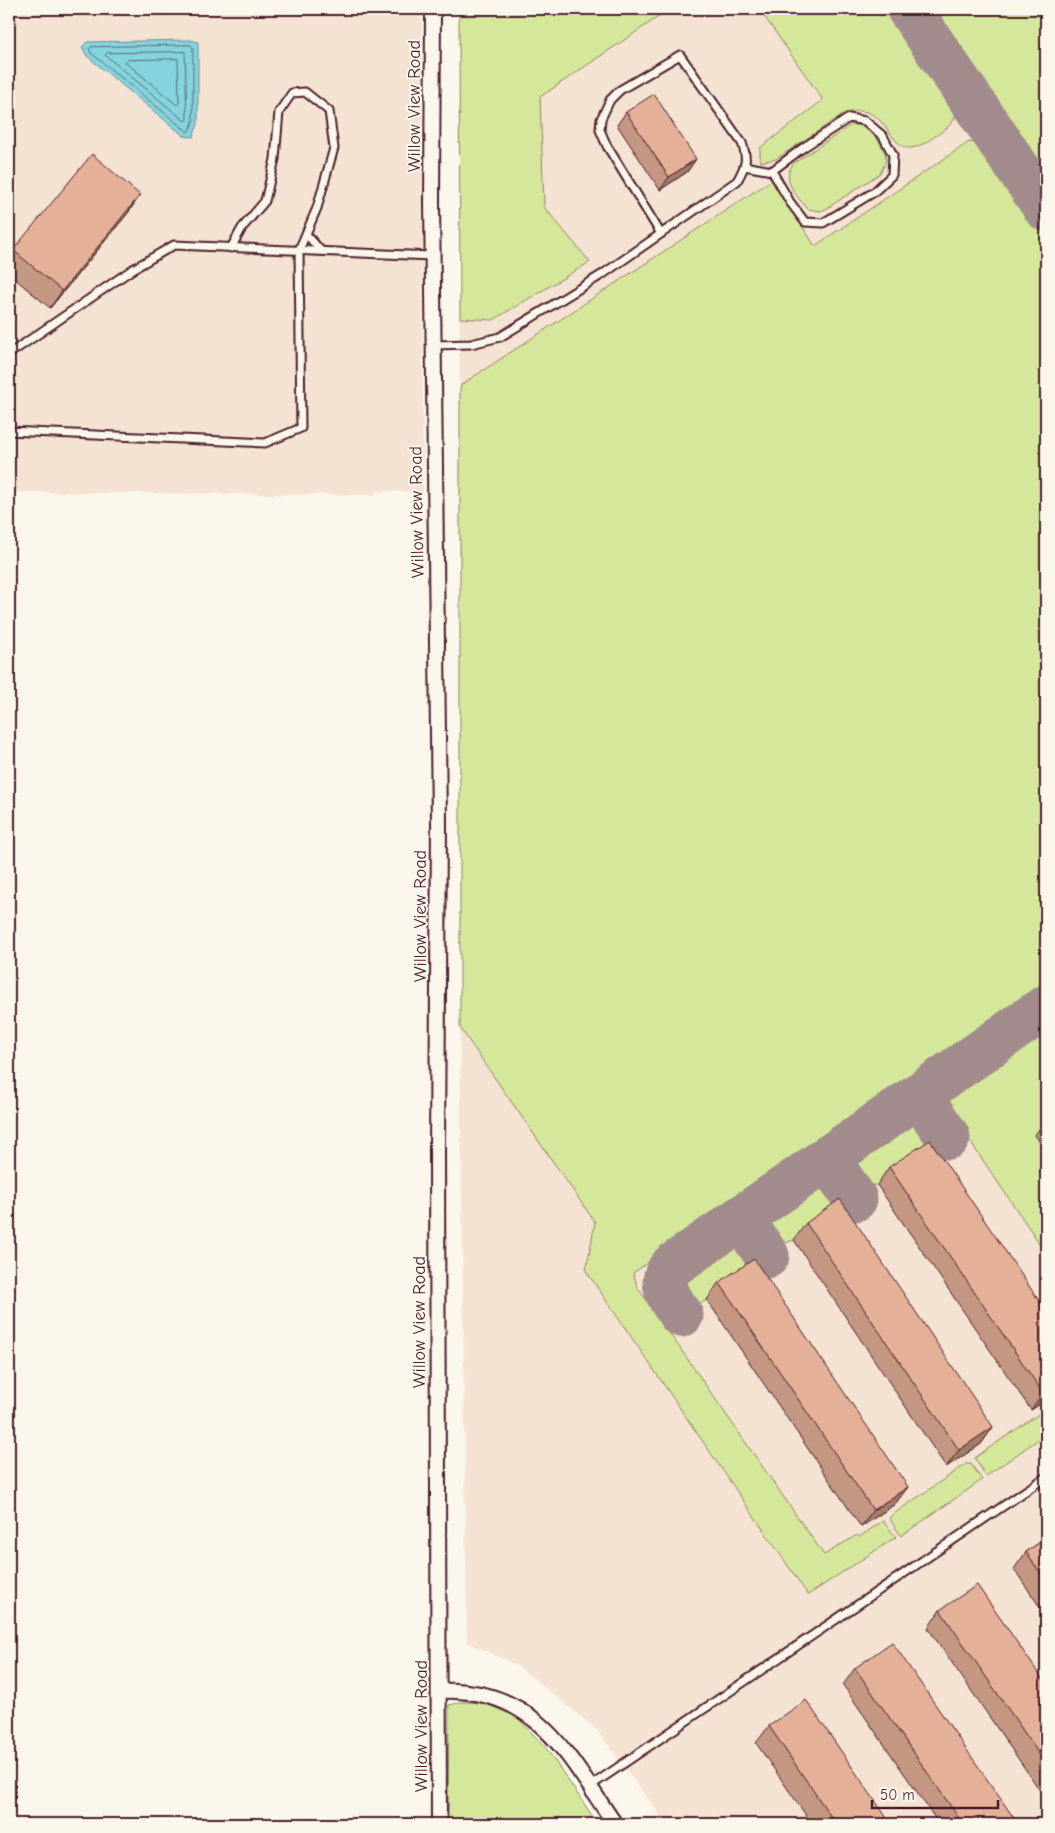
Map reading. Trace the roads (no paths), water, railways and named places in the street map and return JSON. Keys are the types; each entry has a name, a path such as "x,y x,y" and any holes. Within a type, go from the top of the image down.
{"street":[{"name":"Willow View Road","path":"433,9 432,256 439,823 437,1151 439,1824"},
{"path":"440,1691 462,1690 479,1693 512,1705 528,1714 558,1741 615,1824"}],"lane":[{"path":"433,345 471,344 500,337 603,274 661,234 737,181 747,157 742,143 680,55 620,90 610,100 601,119 600,130 607,146 661,234"},
{"path":"9,431 265,443 301,428 299,250 317,208 334,148 329,111 305,92 292,93 279,112 275,159 265,201 242,228 231,248"},
{"path":"744,166 772,171 804,147 849,118 865,122 882,136 893,155 892,175 874,192 823,223 805,222 790,202 772,171"},
{"path":"306,234 320,251"},
{"path":"9,354 133,269 174,245 432,256"},
{"path":"589,1787 1046,1477"}],"water":[{"path":"191,40 198,42 198,124 193,137 184,136 87,56 82,47 87,42"}]}
